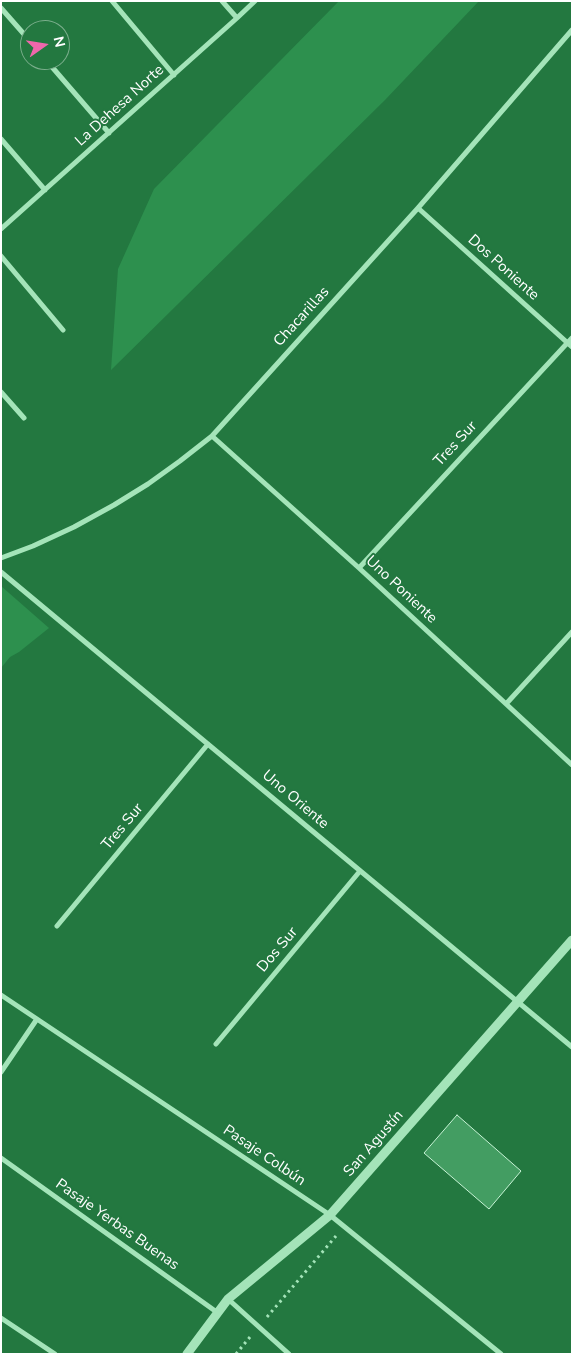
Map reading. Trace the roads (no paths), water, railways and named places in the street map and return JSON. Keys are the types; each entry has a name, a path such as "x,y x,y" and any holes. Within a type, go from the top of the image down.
{"street":[{"path":"112,1 174,75"},
{"path":"222,1 237,18"},
{"name":"La Dehesa Norte","path":"1,229 254,1"},
{"path":"1,8 20,30"},
{"name":"Chacarillas","path":"1,558 74,527 114,505 148,484 212,436 418,208 572,30"},
{"path":"55,70 109,133"},
{"path":"1,139 45,190"},
{"name":"Dos Poniente","path":"418,208 572,347"},
{"path":"1,256 63,330"},
{"name":"Tres Sur","path":"360,568 572,338"},
{"path":"1,392 24,418"},
{"name":"Uno Poniente","path":"212,436 360,568 572,765"},
{"name":"Uno Oriente","path":"1,572 572,1047"},
{"path":"506,704 572,632"},
{"name":"Tres Sur","path":"57,926 208,744"},
{"name":"Dos Sur","path":"216,1044 360,871"},
{"name":"San Agustín","path":"187,1354 228,1299 330,1215 572,940"},
{"name":"Pasaje Colbún","path":"1,995 330,1215 500,1354"},
{"path":"1,1072 37,1019"},
{"name":"Pasaje Yerbas Buenas","path":"1,1158 218,1313"},
{"path":"228,1299 289,1354"},
{"path":"1,1318 55,1354"}]}
